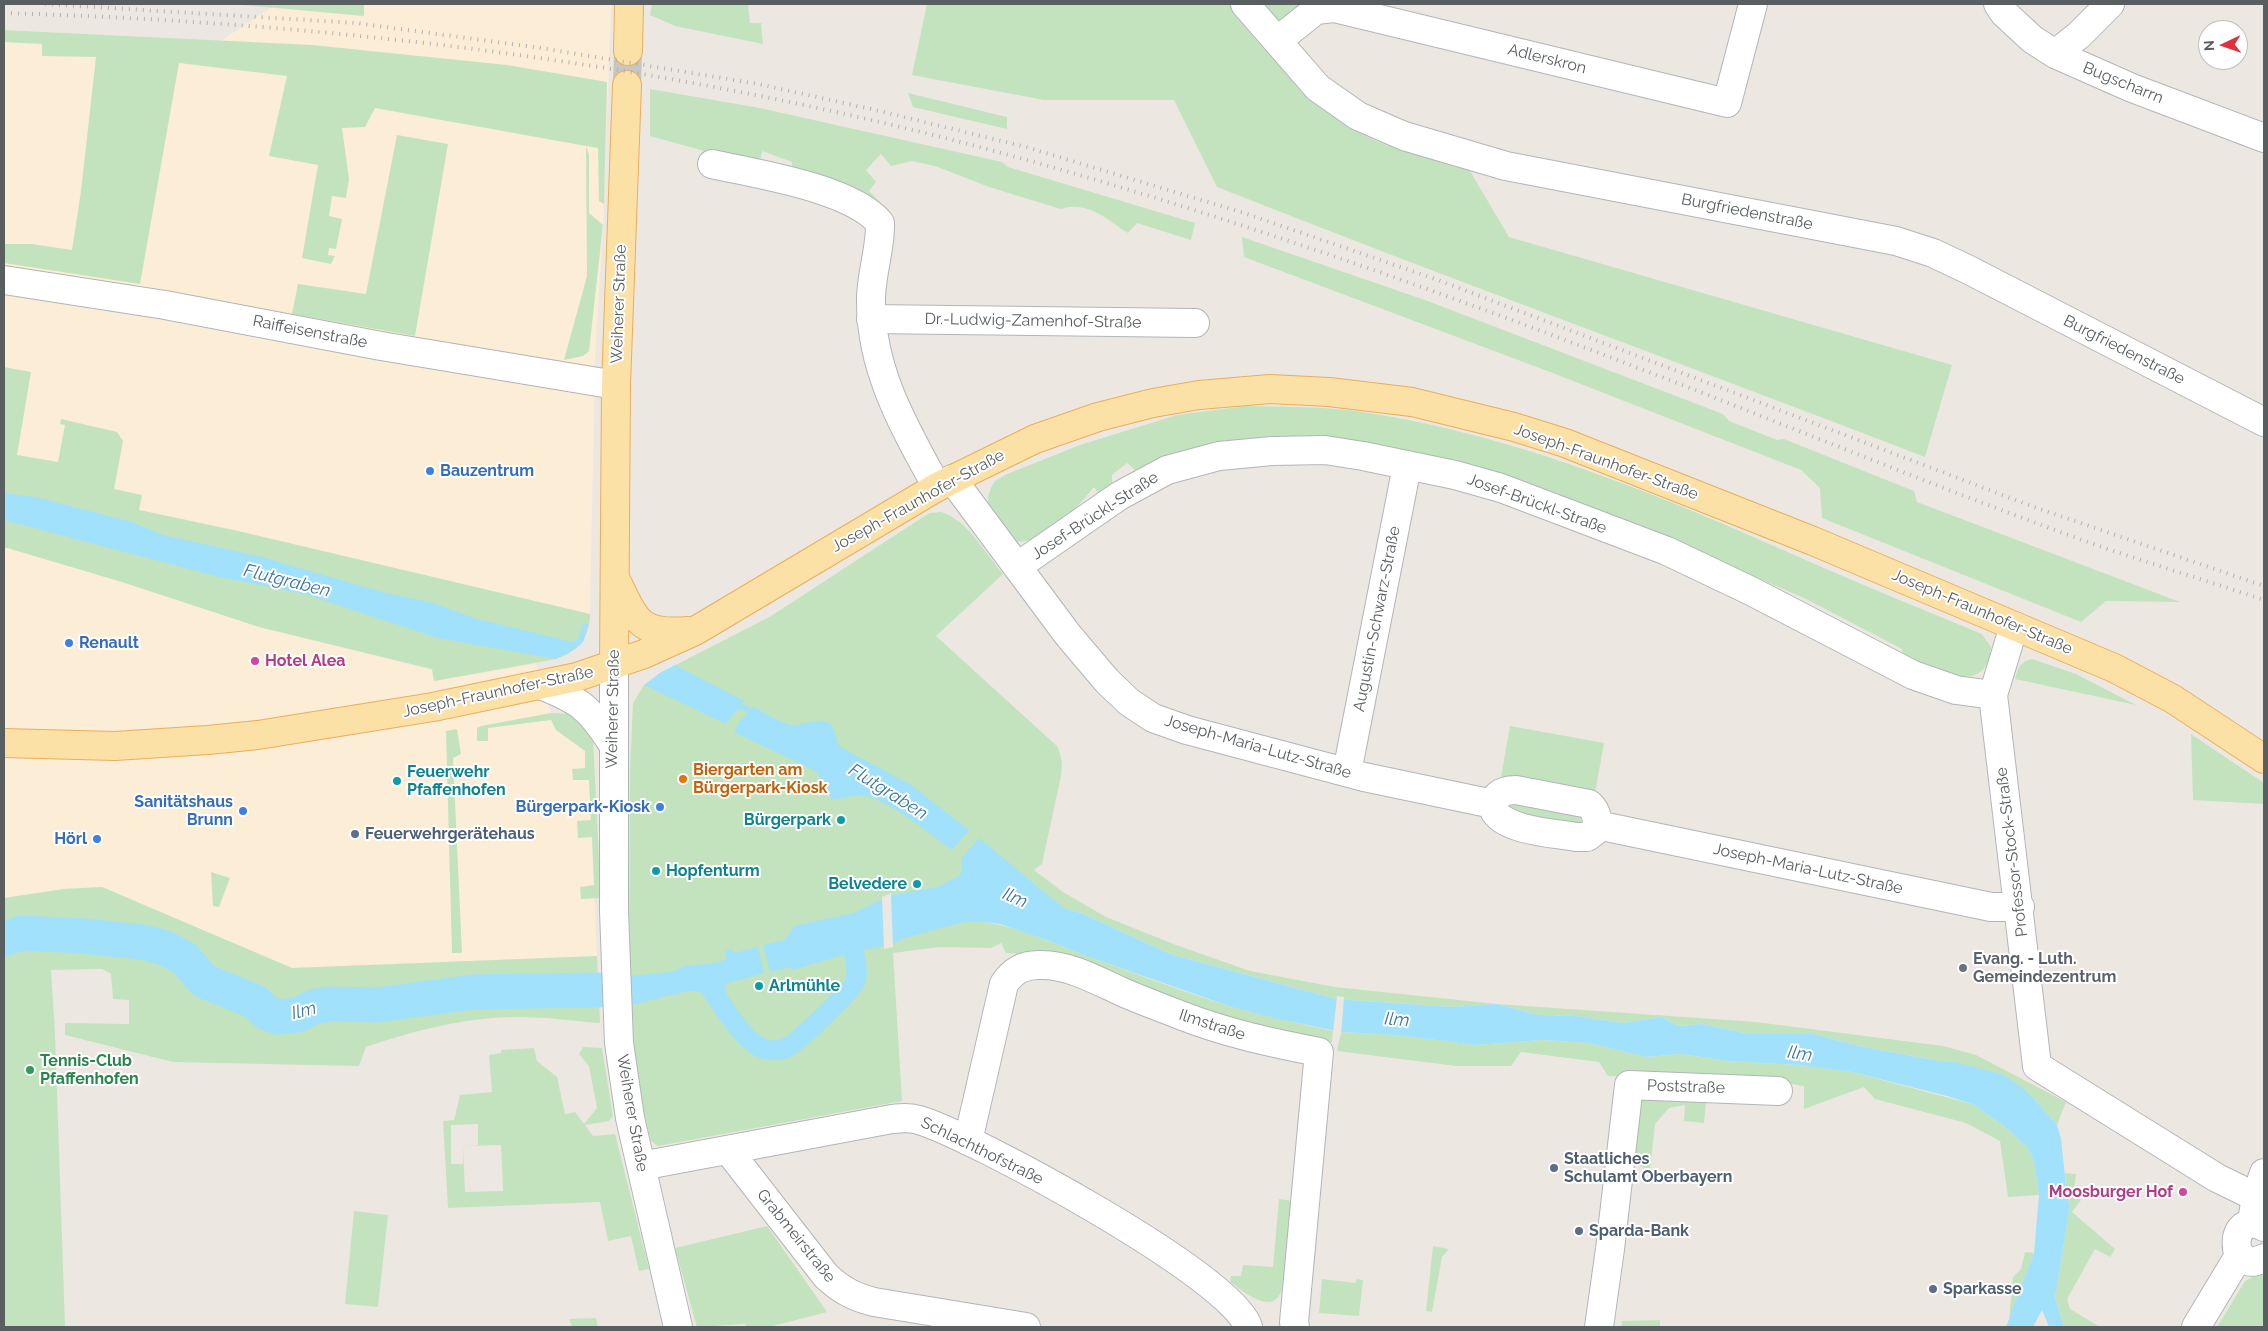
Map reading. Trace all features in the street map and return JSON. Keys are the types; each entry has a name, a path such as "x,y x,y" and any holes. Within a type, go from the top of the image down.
{"main road":[{"path":"628,51 629,4"},
{"name":"Weiherer Straße","path":"606,674 614,625 616,385 627,85"},
{"name":"Joseph-Fraunhofer-Straße","path":"4,743 115,746 224,739 328,725 606,674 695,631 945,483 1012,449 1050,433 1098,417 1160,402 1200,395 1252,390 1320,391 1412,402 1463,414 1565,443 1813,541 2114,668 2164,694 2264,759"},
{"path":"615,578 635,616 650,629 666,633 695,631"}],"street":[{"name":"Burgfriedenstraße","path":"1245,4 1311,81 1336,103 1358,116 1404,136 1506,166 1896,241 1933,253 2264,422"},
{"name":"Adlerskron","path":"1277,41 1316,10 1334,8 1727,103 1753,4"},
{"name":"Bugscharrn","path":"1998,4 2004,13 2032,39 2055,54 2132,88 2264,138"},
{"path":"2055,54 2079,35 2110,4"},
{"path":"712,164 813,188 842,199 876,218 880,223 873,271 871,319 876,355 889,394 908,433 945,483"},
{"name":"Raiffeisenstraße","path":"4,280 174,307 381,346 616,385"},
{"name":"Dr.-Ludwig-Zamenhof-Straße","path":"871,319 1195,324"},
{"name":"Josef-Brückl-Straße","path":"1018,566 1142,482 1167,470 1191,462 1236,454 1325,450 1455,475 1501,488 1667,551 1751,591 1913,675 1956,690 1993,695"},
{"name":"Augustin-Schwarz-Straße","path":"1347,772 1407,466"},
{"name":"Joseph-Maria-Lutz-Straße","path":"945,483 1018,566 1068,635 1107,680 1129,702 1153,718 1187,730 1347,772 1494,804 1498,794 1516,790 1586,803 1596,812 1597,825 1991,907 2020,907"},
{"name":"Professor-Stock-Straße","path":"2014,626 1993,695 2020,907 2037,1066 2217,1178 2260,1185"},
{"name":"Weiherer Straße","path":"606,674 612,743 617,1022 626,1091 678,1327"},
{"path":"543,686 570,697 584,706 597,719 612,743"},
{"name":"Ilmstraße","path":"968,1141 1004,984 1010,974 1019,968 1032,965 1052,966 1078,972 1148,1003 1232,1034 1320,1052 1302,1229 1295,1327"},
{"name":"Poststraße","path":"1599,1327 1629,1085 1778,1092"},
{"name":"Schlachthofstraße","path":"641,1166 908,1118 921,1120 968,1141 1115,1219 1216,1290 1242,1316 1248,1327"},
{"name":"Grabmeirstraße","path":"728,1150 826,1276 843,1291 856,1298 874,1302 1026,1327"},
{"path":"2196,1327 2252,1256 2236,1245 2237,1235 2244,1227 2259,1226 2260,1185"}],"shaded area":[{"path":"276,4 611,4 603,225 595,359 590,614 238,531 4,479 4,30 221,41"},
{"path":"4,547 122,582 259,627 432,670 434,681 536,664 556,730 585,751 585,768 589,779 597,956 292,968 102,887 64,889 4,898"}],"green space":[{"path":"232,4 364,4 364,16"},
{"path":"652,4 748,4 750,23 761,23 763,44 675,26 650,15"},
{"path":"927,4 1230,4 1296,80 1333,115 1353,129 1374,140 1396,148 1467,166 1509,237 1952,365 1925,457 1217,187 1174,100 1044,100 912,75"},
{"path":"1250,4 1302,4 1270,29"},
{"path":"4,30 312,45 507,65 607,82 604,204 599,201 598,148 375,108 365,127 342,128 349,179 346,198 332,196 329,216 342,219 336,249 329,248 328,255 335,256 331,264 302,258 318,165 269,156 287,76 179,63 140,284 4,263 4,244 32,244 72,250 81,191 96,57 42,56 42,44 4,42"},
{"path":"650,89 760,108 1002,162 1008,167 1195,223 1191,240 1137,223 1128,233 1096,212 1088,209 1070,207 1061,209 989,187 935,166 912,161 891,166 881,154 866,170 876,182 869,191 881,203 879,214 792,168 792,162 762,151 759,166 650,136"},
{"path":"908,93 1007,117 1007,129 913,107"},
{"path":"397,135 448,144 415,336 292,314 298,284 366,294"},
{"path":"586,146 589,155 589,213 603,225 589,351 583,356 564,360 587,276"},
{"path":"1242,237 1425,300 1723,414 1729,421 1777,440 1784,439 1914,491 1917,502 2180,602 2106,601 2081,622 1822,518 1820,488 1801,470 1550,372 1244,257"},
{"path":"4,367 31,372 17,455 58,462 65,425 60,424 61,419 117,432 123,441 114,489 142,495 139,510 238,531 590,614 588,630 576,648 556,659 434,681 432,669 259,627 122,582 4,547"},
{"path":"1246,406 1348,410 1422,423 1480,437 1595,473 1707,517 1982,634 1991,647 1987,663 1980,672 1969,676 1956,676 1928,668 1903,657 1902,649 1806,599 1632,523 1467,465 1416,452 1364,443 1208,446 1179,452 1135,470 1127,463 1112,475 1112,483 1098,493 1094,487 1068,515 1046,533 1022,542 1011,541 991,512 988,498 990,490 995,481 1007,474 1080,445 1177,415"},
{"name":"Bürgerpark","path":"941,512 960,522 968,530 1003,574 936,636 1058,747 1062,762 1061,776 1042,864 1034,870 1063,892 1106,917 1176,945 1250,971 1335,987 1497,1004 1452,1007 1336,999 1170,954 1081,913 1064,909 1025,876 985,922 1029,934 1214,1001 1333,1031 1332,1042 1215,1019 1033,955 1006,953 1001,943 991,948 939,947 893,953 902,1101 658,1146 651,1141 642,1105 632,1041 629,959 630,768 633,703 644,685 660,673 771,616 920,519 930,513"},
{"path":"2032,659 2076,674 2136,705 2015,679 2020,666"},
{"path":"551,713 571,714 593,739 601,898 581,899 580,887 594,885 592,837 578,838 577,821 591,820 589,780 573,780 572,769 585,768 585,751 556,730 551,720 488,728 488,741 477,741 477,728 481,726"},
{"path":"1510,726 1604,743 1587,837 1493,804 1498,794"},
{"path":"457,729 461,754 453,758 462,953 452,953 446,731"},
{"path":"2191,734 2264,783 2264,804 2193,800"},
{"path":"211,872 230,878 219,907 213,906"},
{"path":"102,887 292,968 597,956 600,1023 519,1017 461,1022 404,1035 366,1047 359,1066 173,1062 65,1035 65,1023 129,1024 129,1000 113,999 111,974 102,969 51,970 55,1033 65,1327 4,1327 4,898 64,889"},
{"path":"1497,1004 1756,1022 1943,1046 1976,1055 2066,1102 2057,1125 2035,1100 1954,1062 1939,1061 1859,1046 1813,1034 1750,1034 1702,1024 1678,1026 1662,1017 1623,1023 1577,1016 1539,1015"},
{"path":"1341,1032 1396,1035 1476,1045 1543,1040 1588,1043 1646,1057 1681,1054 1729,1061 1797,1065 1852,1072 1972,1104 2004,1126 2028,1148 2034,1162 2039,1195 2008,1197 2000,1141 1966,1123 1875,1099 1864,1087 1804,1109 1804,1086 1767,1080 1608,1076 1599,1062 1521,1052 1511,1066 1456,1066 1337,1051"},
{"path":"583,1047 602,1048 613,1116 609,1121 585,1125 593,1136 615,1134 649,1269 639,1271 631,1236 608,1241 600,1202 448,1208 443,1121 454,1120 460,1095 492,1092 489,1055 501,1053 501,1050 534,1048 537,1061 557,1077 565,1114 575,1112 584,1124 597,1108 589,1066 579,1054","holes":["478,1124 478,1145 463,1146 463,1164 451,1164 451,1125","501,1145 503,1191 465,1192 463,1146"]},
{"path":"1642,1091 1714,1099 1706,1103 1704,1123 1684,1121 1685,1105 1669,1108 1655,1124 1650,1170 1630,1162"},
{"path":"2065,1173 2076,1174 2073,1196 2081,1200 2072,1212 2115,1249 2110,1257 2095,1249 2067,1299 2070,1309 2100,1327 2064,1327 2055,1298 2070,1206"},
{"path":"1279,1199 1293,1201 1283,1287 1279,1296 1273,1301 1266,1302 1251,1297 1230,1282 1231,1276 1241,1276 1243,1265 1273,1267"},
{"path":"354,1211 388,1215 378,1307 345,1304"},
{"path":"767,1226 827,1312 773,1327 746,1327 745,1324 697,1327 675,1248"},
{"path":"1433,1246 1449,1249 1442,1257 1432,1312 1426,1311"},
{"path":"2025,1252 2034,1253 2009,1321 2013,1277 2021,1269"},
{"path":"2264,1275 2264,1327 2217,1327 2245,1281 2254,1276"},
{"path":"1322,1279 1356,1283 1356,1279 1363,1280 1359,1316 1319,1313"},
{"path":"596,1318 598,1327 572,1327 569,1319"},
{"path":"1660,1320 1660,1327 1621,1327 1622,1321"}],"water":[{"path":"4,493 35,497 132,522 163,535 262,557 382,592 433,603 477,619 581,644 556,659 438,638 304,594 219,577 4,520"},
{"path":"675,665 744,701 726,724 644,685"},
{"path":"754,707 778,720 794,725 826,721 832,726 839,746 911,785 969,830 952,850 911,820 877,800 862,795 832,799 817,772 734,732 739,722"},
{"path":"979,838 1065,909 1081,913 1170,954 1336,999 1452,1007 1497,1004 1539,1015 1577,1016 1623,1023 1662,1017 1678,1026 1702,1024 1750,1034 1813,1034 1859,1046 1939,1061 1954,1062 2001,1074 2020,1086 2035,1100 2057,1125 2061,1139 2067,1196 2070,1206 2055,1298 2064,1327 2049,1327 2042,1310 2033,1327 2006,1327 2034,1253 2039,1195 2034,1162 2028,1148 2004,1126 1972,1104 1947,1096 1852,1072 1797,1065 1729,1061 1681,1054 1646,1057 1588,1043 1543,1040 1476,1045 1396,1035 1341,1032 1274,1018 1229,1006 1089,957 1047,940 1000,924 985,922 964,922 905,938 893,944 853,952 793,970 791,967 770,972 763,945 785,940 794,926 853,913 891,895 938,887 960,875 962,871 961,859"},
{"path":"758,947 764,973 725,984 727,992 717,1002 698,991 689,991 631,1005 630,976 671,972 685,966 716,963 727,959 725,951 732,949 734,953"}],"pier":[{"path":"891,893 893,947 884,949 882,897"},
{"path":"1337,996 1344,997 1341,1035 1333,1033"}],"waterway":[{"path":"573,647 581,640 585,626"},
{"name":"Flutgraben","path":"734,704 747,709 754,715"},
{"name":"Ilm","path":"4,939 22,933 83,936 142,942 165,948 184,958 204,981 256,1002 265,1012 277,1017 298,1015 313,1007 329,1004 377,1005 473,992 599,990"},
{"path":"703,977 747,1037 764,1049 781,1049 790,1046 804,1035 835,1005 855,982 857,972 850,937"}],"tunnel":[{"path":"627,85 628,51"}],"railway":[{"path":"45,4 356,23 541,48 758,84 871,109 1026,147 1244,213 1438,280 2034,507 2264,586"},
{"path":"4,13 135,18 266,27 397,40 527,56 657,77 786,101 914,130 1116,186 1340,258 1560,338 2028,520 2107,549 2264,600"}],"place":[{"name":"Bauzentrum","path":"430,471"},
{"name":"Renault","path":"69,643"},
{"name":"Hotel Alea","path":"255,661"},
{"name":"Biergarten am Bürgerpark-Kiosk","path":"683,779"},
{"name":"Feuerwehr Pfaffenhofen","path":"397,781"},
{"name":"Bürgerpark-Kiosk","path":"660,807"},
{"name":"Sanitätshaus Brunn","path":"243,811"},
{"name":"Bürgerpark","path":"841,820"},
{"name":"Feuerwehrgerätehaus","path":"355,834"},
{"name":"Hörl","path":"97,839"},
{"name":"Hopfenturm","path":"656,871"},
{"name":"Belvedere","path":"917,884"},
{"name":"Evang. - Luth. Gemeindezentrum","path":"1963,968"},
{"name":"Arlmühle","path":"759,986"},
{"name":"Tennis-Club Pfaffenhofen","path":"30,1070"},
{"name":"Staatliches Schulamt Oberbayern","path":"1554,1168"},
{"name":"Moosburger Hof","path":"2183,1192"},
{"name":"Sparda-Bank","path":"1579,1231"},
{"name":"Sparkasse","path":"1933,1289"}]}
